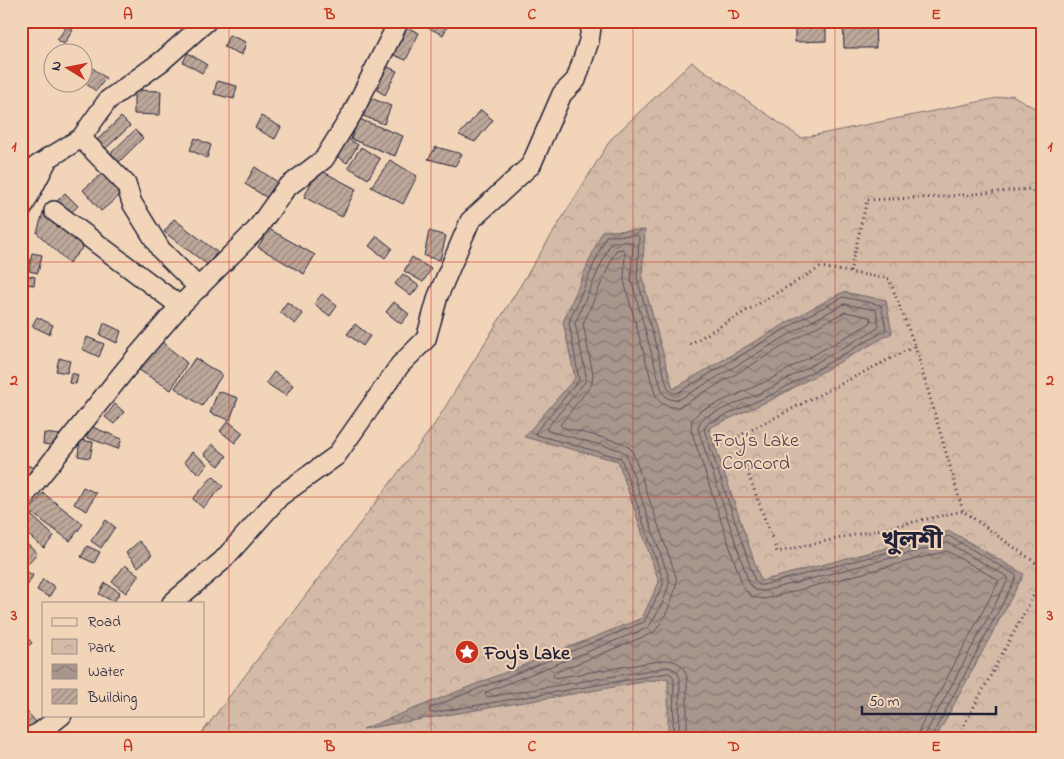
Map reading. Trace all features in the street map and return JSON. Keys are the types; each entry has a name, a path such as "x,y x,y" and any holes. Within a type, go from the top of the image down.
{"street":[{"path":"21,172 32,168 80,138 108,100 162,61 207,21"},
{"path":"21,500 126,369 180,306 256,230 286,188 324,159 352,114 399,21"},
{"path":"173,602 222,560 280,496 336,456 400,365 426,339 438,296 470,221 531,165 562,94 576,80 589,41 592,21"},
{"path":"80,138 126,184 132,203 161,250 199,288"},
{"path":"21,211 50,157"},
{"path":"54,211 180,306"},
{"path":"28,738 39,733 61,716"}],"path":[{"path":"850,272 868,200 938,197 1030,188 1043,203"},
{"path":"690,344 821,267 889,279 915,346 963,511 1043,569 1034,595 957,738"},
{"path":"915,346 735,438 777,552 963,511"}],"green space":[{"name":"Foy’s Lake Concord","path":"692,62 801,138 1012,95 1043,113 1043,738 198,738 434,425 611,139"}],"water":[{"name":"Foy's Lake","path":"645,230 642,277 673,389 843,292 886,300 892,333 775,398 709,428 761,581 950,531 1024,574 936,738 668,738 668,678 363,729 642,618 659,582 618,461 524,437 575,378 563,322 602,231"}],"building":[{"path":"108,21 131,21 129,27"},
{"path":"425,21 443,21 448,25 443,35 423,25"},
{"path":"795,21 826,21 826,41 795,42"},
{"path":"843,21 875,21 876,48 844,48"},
{"path":"67,26 73,30 65,42 57,40"},
{"path":"404,26 419,33 406,60 391,54"},
{"path":"229,35 246,42 242,55 224,47"},
{"path":"188,53 207,65 202,73 183,62"},
{"path":"386,66 397,71 385,95 375,89"},
{"path":"92,68 106,78 96,91 92,88"},
{"path":"217,81 237,86 234,99 214,94"},
{"path":"134,90 161,91 160,115 134,114"},
{"path":"371,98 391,106 384,124 363,116"},
{"path":"481,110 493,120 475,142 459,135"},
{"path":"261,116 281,127 275,139 255,128"},
{"path":"121,117 130,126 105,149 97,140"},
{"path":"359,119 403,136 395,156 351,139"},
{"path":"135,130 143,138 119,162 111,153"},
{"path":"195,138 211,145 207,158 190,150"},
{"path":"347,138 358,145 347,163 335,155"},
{"path":"361,147 380,159 368,179 348,167"},
{"path":"436,147 462,154 455,166 428,159"},
{"path":"390,160 417,176 403,204 371,187"},
{"path":"255,167 279,183 269,199 245,184"},
{"path":"318,169 356,189 342,217 304,197"},
{"path":"106,170 124,192 101,211 83,190"},
{"path":"65,193 78,206 66,217 54,204"},
{"path":"44,209 83,247 69,263 37,233"},
{"path":"174,219 217,252 208,265 164,232"},
{"path":"269,229 315,255 304,274 258,247"},
{"path":"429,231 446,236 440,260 424,256"},
{"path":"377,236 392,248 385,258 369,246"},
{"path":"32,253 42,255 38,273 29,271"},
{"path":"412,257 431,269 423,282 404,271"},
{"path":"403,274 419,286 411,296 395,284"},
{"path":"26,275 35,277 34,285 24,284"},
{"path":"322,294 337,306 330,316 314,304"},
{"path":"287,302 303,314 295,324 280,312"},
{"path":"394,302 409,314 401,324 386,312"},
{"path":"37,317 53,325 49,334 32,326"},
{"path":"104,323 121,331 117,343 100,335"},
{"path":"355,324 370,336 363,346 347,334"},
{"path":"87,337 104,344 99,357 82,349"},
{"path":"162,342 187,363 171,390 139,370"},
{"path":"59,358 70,361 67,373 56,371"},
{"path":"195,358 222,375 202,406 175,388"},
{"path":"274,372 293,385 286,396 266,383"},
{"path":"71,373 78,375 76,384 69,383"},
{"path":"218,391 238,398 230,420 210,413"},
{"path":"115,404 124,412 114,424 105,417"},
{"path":"228,421 243,433 235,443 220,431"},
{"path":"90,426 122,439 118,449 86,437"},
{"path":"44,433 60,435 59,446 43,444"},
{"path":"80,440 93,442 90,458 78,456"},
{"path":"212,444 227,456 219,466 204,454"},
{"path":"192,452 208,464 200,474 184,462"},
{"path":"22,463 34,468 30,480 21,476"},
{"path":"213,476 223,486 203,508 193,499"},
{"path":"83,487 96,493 87,511 74,504"},
{"path":"43,493 83,524 70,541 29,511"},
{"path":"31,515 54,536 44,548 21,529 21,526"},
{"path":"106,520 115,527 101,548 91,541"},
{"path":"21,539 37,553 25,567 21,564"},
{"path":"139,541 152,555 138,567 126,553"},
{"path":"87,546 100,552 94,563 81,557"},
{"path":"125,565 139,575 126,593 112,582"},
{"path":"21,569 33,575 26,588 21,586"},
{"path":"43,579 55,587 49,597 37,590"},
{"path":"105,583 120,592 114,602 99,594"},
{"path":"21,630 32,643 21,651"},
{"path":"23,707 36,722 21,736 21,708"}],"place":[{"name":"Foy's Lake","path":"467,652"}],"district":[{"name":"খুলশী","path":"912,539"}]}
